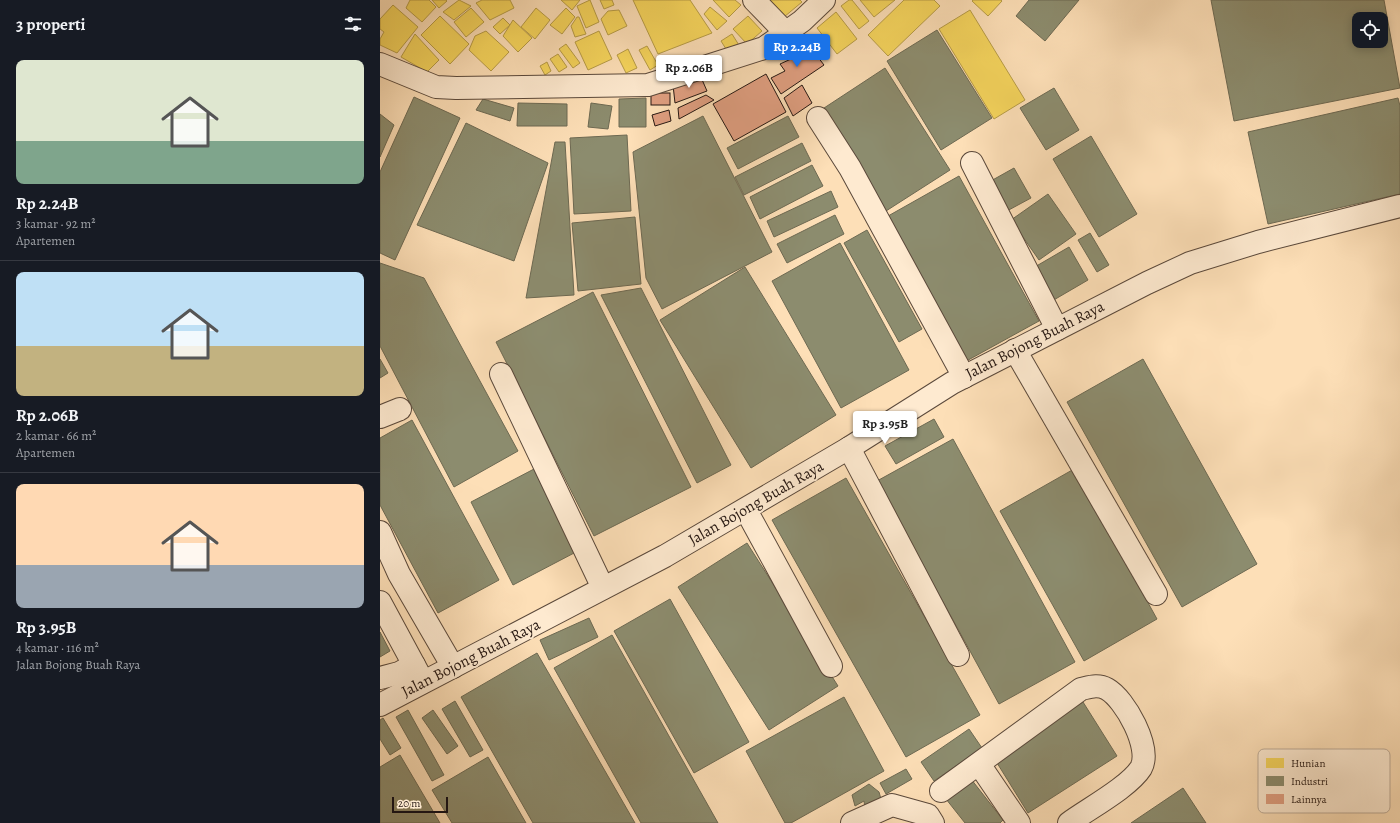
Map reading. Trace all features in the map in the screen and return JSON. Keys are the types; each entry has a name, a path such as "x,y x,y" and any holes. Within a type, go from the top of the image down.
{"street":[{"path":"754,0 786,34"},
{"path":"380,64 436,87 648,85 764,48 786,34 824,0"},
{"path":"818,118 848,163 964,377"},
{"path":"972,163 1057,329"},
{"name":"Jalan Bojong Buah Raya","path":"380,705 419,674 454,667 604,588 746,510 850,448 919,403 964,377 1190,263 1258,242 1400,206"},
{"path":"1015,350 1156,594"},
{"path":"500,374 604,588"},
{"path":"380,417 400,409"},
{"path":"850,448 958,655"},
{"path":"746,510 831,666"},
{"path":"380,532 399,574 454,667"},
{"path":"380,602 419,674"},
{"path":"380,678 399,673 419,674"},
{"path":"941,791 1081,689 1096,685 1107,688 1121,699 1141,737 1144,758 1141,767 1132,779 1069,823"},
{"path":"979,764 1019,823"},
{"path":"852,823 892,806 928,815 933,823"}],"building: Hunian":[{"path":"410,0 429,0 436,7 422,22 406,8"},
{"path":"432,0 446,0 447,1 439,8"},
{"path":"459,0 471,6 454,20 443,12"},
{"path":"482,0 510,0 514,8 490,20 476,3"},
{"path":"561,0 580,0 572,10"},
{"path":"590,0 599,22 586,28 577,6"},
{"path":"600,0 612,0 614,5 604,9"},
{"path":"633,0 690,0 712,33 658,54"},
{"path":"713,0 735,0 741,5 729,17"},
{"path":"769,0 800,0 802,2 784,17"},
{"path":"849,0 852,0 869,21 859,29 841,6"},
{"path":"860,0 895,0 874,17"},
{"path":"904,0 934,0 940,6 888,56 868,35"},
{"path":"972,1 1002,1 988,16"},
{"path":"393,5 418,27 397,53 380,45 380,39 384,32 380,29 380,19"},
{"path":"710,7 727,21 717,30 704,14"},
{"path":"471,8 484,22 466,37 454,22"},
{"path":"536,8 550,20 535,39 521,27"},
{"path":"566,8 575,17 562,34 550,25"},
{"path":"619,10 627,26 608,35 601,19 608,11"},
{"path":"970,10 1025,100 994,119 939,29"},
{"path":"836,12 857,39 837,54 817,28"},
{"path":"440,16 469,44 450,64 421,35"},
{"path":"748,16 762,31 747,44 733,29"},
{"path":"577,17 579,17 586,34 575,37 571,26"},
{"path":"503,18 510,25 500,34 493,27"},
{"path":"513,20 532,38 518,52 503,36"},
{"path":"486,31 509,52 491,71 469,50 475,36"},
{"path":"599,31 612,59 588,70 575,42"},
{"path":"415,34 439,60 427,72 401,57"},
{"path":"732,34 742,50 731,57 721,41"},
{"path":"566,44 580,63 573,68 559,49"},
{"path":"647,46 658,65 650,70 639,50"},
{"path":"628,49 637,68 626,73 617,55"},
{"path":"558,54 567,67 559,72 550,59"},
{"path":"682,56 690,68 666,75 662,63"},
{"path":"547,62 551,71 545,75 540,66"}],"building: Industri":[{"path":"1029,0 1079,0 1045,41 1016,16"},
{"path":"1211,0 1384,0 1386,12 1352,12 1352,48 1388,48 1388,22 1400,88 1234,121"},
{"path":"937,30 992,118 941,150 887,61"},
{"path":"885,68 950,170 886,211 821,110"},
{"path":"1054,88 1079,130 1046,150 1020,108"},
{"path":"414,97 460,118 395,260 380,253 380,172"},
{"path":"646,98 646,127 619,127 619,99"},
{"path":"1398,98 1400,106 1400,194 1268,224 1248,132"},
{"path":"483,99 514,108 510,121 476,110"},
{"path":"518,103 567,104 567,126 517,126"},
{"path":"591,103 612,106 608,129 588,127"},
{"path":"380,114 394,125 380,157"},
{"path":"703,116 772,252 662,309 646,278 633,152"},
{"path":"788,116 799,137 738,169 727,148"},
{"path":"466,123 548,163 514,261 417,225"},
{"path":"627,135 631,211 574,214 570,138"},
{"path":"1091,136 1137,214 1099,237 1053,159"},
{"path":"555,142 565,142 574,295 526,298"},
{"path":"802,143 811,161 744,195 735,177"},
{"path":"812,165 823,186 760,219 750,197"},
{"path":"1014,168 1031,198 1005,212 989,182"},
{"path":"959,176 1039,321 961,364 881,220"},
{"path":"831,191 838,207 774,237 767,221"},
{"path":"1048,194 1076,234 1039,260 1011,220"},
{"path":"835,215 844,234 787,263 777,244"},
{"path":"635,217 641,284 578,291 572,223"},
{"path":"867,230 922,329 899,342 844,243"},
{"path":"1090,233 1109,265 1097,272 1078,240"},
{"path":"840,243 909,370 841,408 772,281"},
{"path":"1069,247 1088,280 1052,301 1033,268"},
{"path":"380,263 424,278 518,451 454,487 380,346"},
{"path":"745,267 836,415 751,468 660,320"},
{"path":"641,288 731,465 697,483 601,295"},
{"path":"593,292 691,487 594,536 496,342"},
{"path":"380,359 388,373 380,378"},
{"path":"1143,359 1257,564 1182,607 1067,402"},
{"path":"934,419 944,437 896,464 885,446"},
{"path":"412,420 499,580 438,613 380,505 380,438"},
{"path":"953,439 1075,662 999,704 877,481"},
{"path":"534,469 576,552 513,585 471,502"},
{"path":"1074,469 1157,619 1084,661 1000,511"},
{"path":"846,478 980,715 906,757 772,520"},
{"path":"747,543 838,686 769,730 678,587"},
{"path":"670,599 749,742 694,773 614,631"},
{"path":"589,618 598,637 549,660 540,640"},
{"path":"380,632 390,651 380,657"},
{"path":"612,635 718,823 641,823 554,668"},
{"path":"537,653 635,823 533,823 461,697"},
{"path":"844,697 884,771 791,823 785,823 746,751"},
{"path":"455,701 483,750 470,757 442,709"},
{"path":"1083,702 1117,756 1028,813 994,758"},
{"path":"408,710 444,775 432,781 396,717"},
{"path":"433,710 458,746 447,754 422,718"},
{"path":"383,718 401,748 390,755 380,739 380,720"},
{"path":"969,729 982,748 934,781 921,762"},
{"path":"400,755 440,823 380,823 380,767"},
{"path":"488,757 526,823 452,823 432,790"},
{"path":"906,769 912,779 886,794 880,783"},
{"path":"971,779 1003,820 1000,823 965,823 946,799"},
{"path":"869,784 879,792 881,799 865,808 864,801 855,806 852,795"},
{"path":"1183,788 1206,823 1131,823"}],"building: Lainnya":[{"path":"807,43 824,65 781,94 771,78 785,71 780,64 791,59 789,54"},
{"path":"766,74 786,112 734,141 713,104"},
{"path":"700,75 707,91 675,103 673,85"},
{"path":"802,85 812,103 793,116 784,98"},
{"path":"651,93 670,93 670,105 651,105"},
{"path":"706,95 714,100 679,119 678,108"},
{"path":"669,110 671,121 655,126 652,115"}]}
